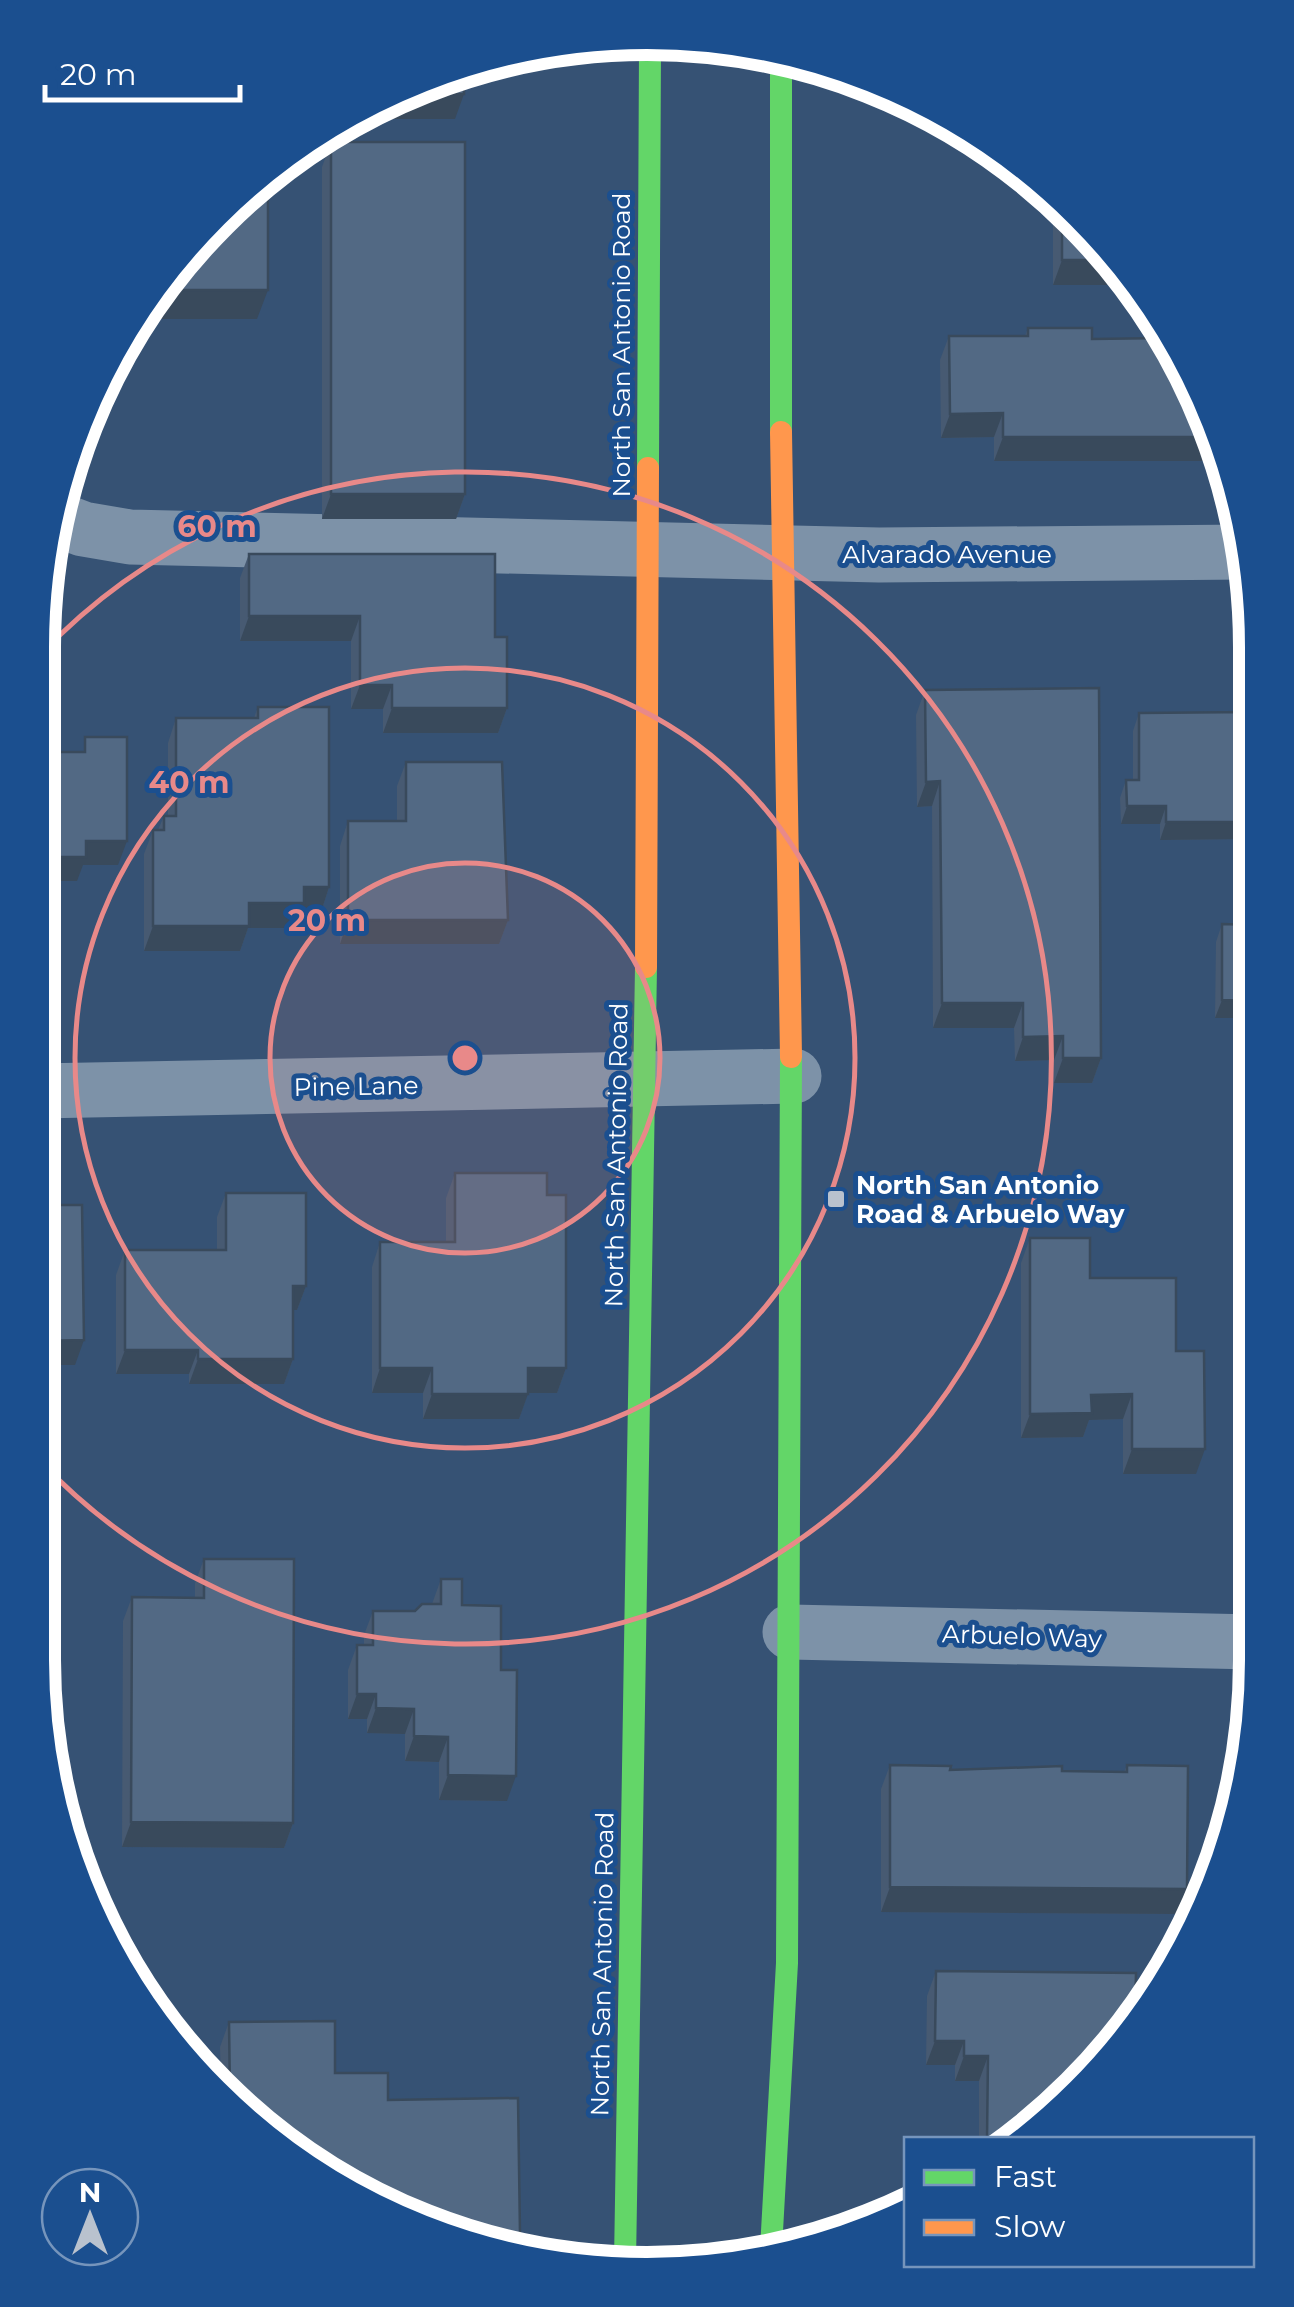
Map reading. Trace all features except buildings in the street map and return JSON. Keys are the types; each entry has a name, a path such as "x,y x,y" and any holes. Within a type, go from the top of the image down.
{"main road":[{"name":"North San Antonio Road","path":"625,2251 646,1078 650,55"},
{"path":"772,2239 787,1962 794,1076 781,553 781,70"}],"street":[{"name":"Alvarado Avenue","path":"68,524 130,537 781,553 1231,552"},
{"name":"Pine Lane","path":"55,1092 794,1076"},
{"name":"Arbuelo Way","path":"790,1632 1239,1642"}],"traffic: fast":[{"path":"648,468 650,55"},
{"path":"781,70 781,432"},
{"path":"625,2251 646,967"},
{"path":"772,2239 787,1963 791,1057"}],"traffic: slow":[{"path":"781,432 791,1057"},
{"path":"646,967 648,468"}],"place":[{"name":"North San Antonio Road & Arbuelo Way","path":"836,1199"}]}
